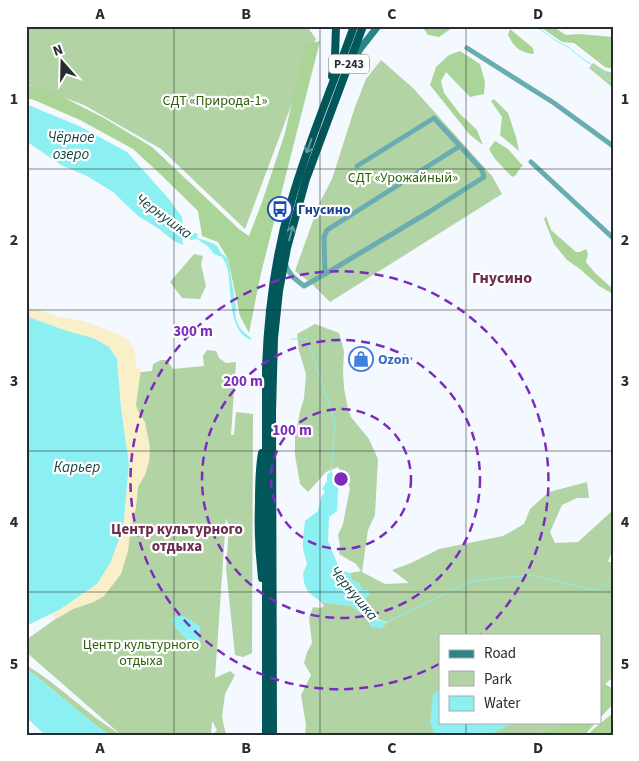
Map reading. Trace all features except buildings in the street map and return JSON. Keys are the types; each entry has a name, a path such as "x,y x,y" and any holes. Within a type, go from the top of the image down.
{"highway":[{"name":"Р-243","path":"326,100 334,68 336,26"},
{"name":"Р-243","path":"326,100 354,26"},
{"name":"Р-243","path":"335,102 363,26"},
{"path":"266,735 267,338 280,244 291,202 326,100"},
{"path":"273,735 272,450 276,311 284,260 306,179 335,102"}],"main road":[{"name":"Р-243","path":"335,102 357,55 378,26"}],"street":[{"path":"467,48 554,103 613,146"},
{"path":"284,260 288,272 304,286 484,177 482,170 434,118 357,166"},
{"path":"325,274 324,237 327,230 460,146"},
{"path":"531,162 613,238"}],"green space":[{"name":"СДТ «Природа-1»","path":"26,26 307,26 316,39 245,229 161,149 84,105 26,84"},
{"path":"421,26 466,26 463,28 452,28 439,37 428,35"},
{"path":"543,26 552,26 566,35 579,34 613,37 613,69 605,67 574,43 562,42 542,28"},
{"path":"510,29 533,48 534,54 521,51 515,46 508,35"},
{"path":"320,41 261,273 249,333 240,316 228,259 218,242 202,236 198,211 133,149 80,120 26,98 26,85 51,91 104,118 152,147 240,230 249,236 285,133 305,45"},
{"path":"460,51 480,64 485,82 484,94 470,97 446,72 441,81 444,93 460,114 477,130 483,145 470,135 430,85 436,67 449,55"},
{"name":"СДТ «Урожайный»","path":"381,60 413,88 492,176 502,194 330,302 312,284 295,271 319,204 332,179 366,79"},
{"path":"593,63 605,71 613,73 613,88 589,68"},
{"path":"494,99 508,113 519,151 500,135 502,117 491,101"},
{"path":"495,141 508,149 523,166 516,175 512,177 495,159 489,149"},
{"path":"546,216 551,230 576,252 586,249 588,254 586,262 613,289 613,294 599,286 567,260 554,244 544,219"},
{"path":"194,254 203,256 201,264 206,286 200,299 182,298 170,282"},
{"path":"315,324 339,333 344,351 344,388 348,409 351,417 369,439 378,459 375,515 368,530 362,572 385,584 409,583 392,570 439,549 503,536 524,524 530,509 549,492 587,482 589,498 577,498 562,505 550,532 555,543 578,542 612,511 613,548 608,562 613,562 613,677 602,687 602,634 439,634 439,724 559,724 554,728 534,735 305,735 306,725 301,695 311,675 304,663 312,643 309,618 313,607 320,608 324,606 321,602 351,606 365,616 372,627 388,622 375,618 366,610 361,601 370,595 361,589 359,583 352,580 350,573 361,571 356,564 339,554 338,535 343,524 350,488 338,467 326,472 308,492 300,484 295,455 295,436 304,398 306,374 299,351 297,334"},
{"name":"Центр культурного отдыха","path":"207,350 216,351 219,358 226,363 236,362 231,435 234,435 236,412 253,414 252,653 243,657 235,655 226,569 229,527 226,518 215,678 230,671 235,675 225,694 222,717 226,735 213,735 217,730 212,721 211,735 110,735 26,668 26,665 50,681 96,718 120,734 26,652 26,640 113,578 125,528 131,463 133,373 152,371 153,364 161,360 167,360 173,369 204,366 203,356"},
{"path":"605,684 613,689 613,704 602,716 602,687"},
{"path":"613,713 613,733 608,735 591,735 590,732"},
{"path":"559,724 594,724 585,735 534,735 554,728"}],"sand":[{"path":"26,307 55,316 83,321 121,335 128,340 134,349 136,367 141,369 136,405 145,422 150,447 149,462 145,475 138,487 128,551 121,574 104,596 94,602 73,609 58,618 51,614 59,610 118,541 123,528 129,464 121,408 117,359 93,338 26,316"}],"water":[{"name":"Чёрное озеро","path":"26,104 79,126 127,152 168,198 182,217 183,230 198,234 197,238 217,246 228,259 237,321 240,328 251,340 243,335 234,318 229,276 222,257 214,254 209,247 197,239 191,240 186,237 182,239 183,245 174,241 138,216 113,192 87,176 61,165 26,141"},
{"name":"Карьер","path":"26,316 93,338 109,347 117,359 121,408 129,464 123,529 110,563 97,584 59,610 26,626"},
{"path":"331,471 339,485 337,511 329,517 328,541 340,570 350,573 352,580 359,583 361,589 370,591 370,595 361,602 364,607 373,610 376,620 388,622 382,629 372,627 365,616 351,606 321,602 308,592 304,583 303,573 307,564 303,549 305,521 318,511 325,491 322,489 327,481 327,475"},
{"path":"184,616 200,626 200,644 192,649 184,646 187,641 172,621 172,617"},
{"path":"26,668 110,735 45,735 26,717"},
{"path":"439,691 439,724 513,724 489,735 435,735 430,722 433,694"}],"waterway":[{"name":"Чернушка","path":"536,26 568,47 597,70 603,72 607,79 613,82"},
{"name":"Чернушка","path":"291,339 307,339 335,422 331,471"},
{"name":"Чернушка","path":"387,622 472,581 531,575 594,590 613,581"}],"place":[{"name":"Гнусино","path":"280,209"},
{"name":"Ozon","path":"361,359"}],"district":[{"name":"Гнусино","path":"502,277"},
{"name":"Центр культурного отдыха","path":"177,538"}]}
